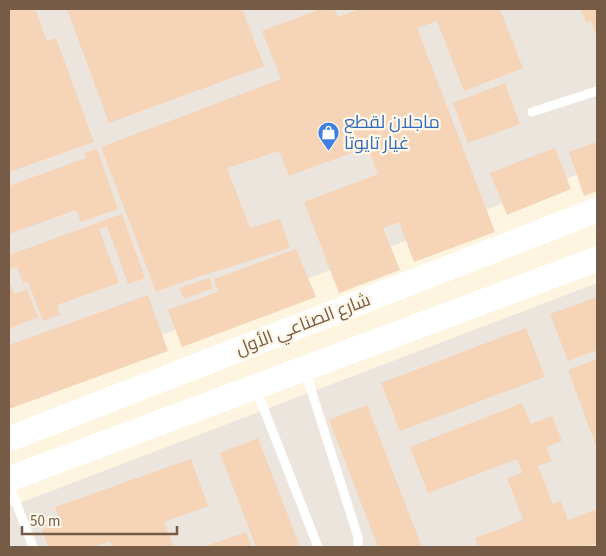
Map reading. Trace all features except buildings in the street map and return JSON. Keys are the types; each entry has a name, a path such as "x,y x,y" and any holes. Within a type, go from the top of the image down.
{"main road":[{"name":"شارع الصناعي الأول","path":"13,433 597,210"},
{"path":"9,479 597,259"}],"lane":[{"path":"532,112 597,91"},
{"path":"304,368 358,537 358,547"},
{"path":"254,386 318,547"},
{"path":"9,484 33,547"}],"shaded area":[{"path":"9,9 597,9 597,167 9,394"},
{"path":"597,283 597,547 9,547 9,507"}],"place":[{"name":"ماجلان لقطع غيار تايوتا","path":"328,151"}]}
